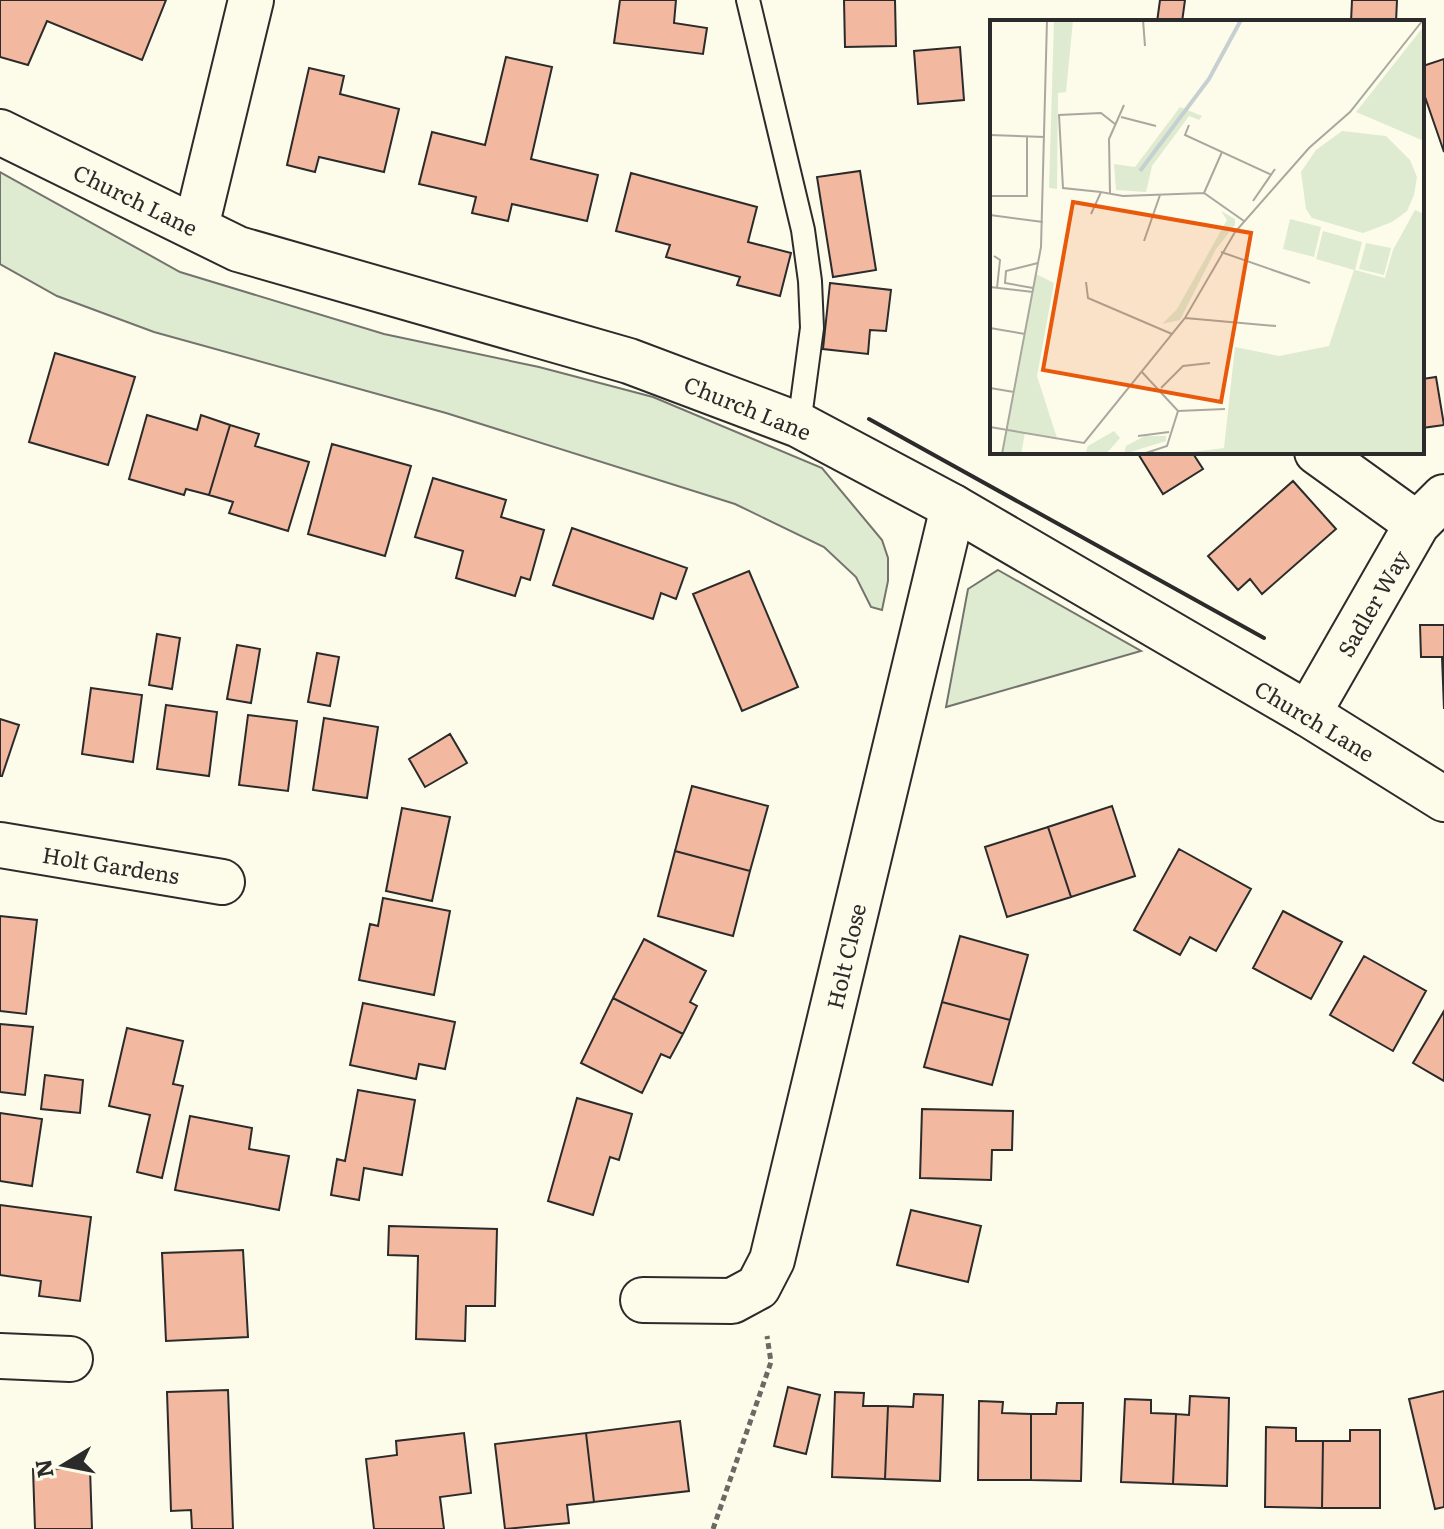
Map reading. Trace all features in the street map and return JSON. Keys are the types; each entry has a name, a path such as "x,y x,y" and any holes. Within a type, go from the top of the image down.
{"street":[{"path":"196,227 251,0"},
{"name":"Church Lane","path":"0,132 238,249 629,361 799,425 953,507 1308,714 1444,799"},
{"path":"1321,454 1431,510"},
{"name":"Holt Close","path":"758,1287 772,1260 953,507"},
{"name":"Sadler Way","path":"1308,714 1431,510"},
{"name":"Holt Gardens","path":"0,845 222,882"},
{"path":"643,1300 732,1301 758,1287"},
{"path":"0,1356 70,1359"}],"lane":[{"path":"748,0 803,230 810,281 812,328 799,425"}],"path":[{"path":"713,1529 771,1362 758,1287"}],"green space":[{"path":"0,172 180,272 384,334 539,367 653,397 822,468 882,540 888,558 888,581 882,610 871,607 856,577 824,547 735,504 446,413 154,332 57,296 0,264"},
{"path":"998,570 1141,651 946,707 968,589"}],"building":[{"path":"0,0 166,0 142,60 47,21 28,65 0,57"},
{"path":"620,0 676,0 674,23 707,28 703,54 614,43"},
{"path":"844,0 895,0 896,46 845,47"},
{"path":"1160,0 1185,0 1182,20 1157,20"},
{"path":"1352,0 1397,0 1396,20 1351,20"},
{"path":"960,47 964,100 918,104 914,51"},
{"path":"506,57 552,67 531,159 598,175 587,221 512,204 508,221 472,213 476,197 419,184 432,132 485,145"},
{"path":"1444,59 1444,152 1424,97 1424,66"},
{"path":"309,68 344,76 340,94 399,109 384,172 319,157 315,172 287,165"},
{"path":"860,171 876,270 833,277 817,177"},
{"path":"631,173 757,207 748,242 791,253 780,296 737,285 740,277 666,257 670,245 616,231"},
{"path":"830,283 891,290 886,331 870,330 868,354 823,349"},
{"path":"55,353 135,377 108,465 29,442"},
{"path":"1436,377 1444,425 1424,428 1424,379"},
{"path":"147,415 197,430 201,415 230,425 209,495 186,489 184,495 129,479"},
{"path":"230,425 259,434 255,446 309,462 288,531 229,513 233,502 209,495"},
{"path":"332,444 411,466 385,556 308,534"},
{"path":"1138,454 1193,454 1203,469 1163,494"},
{"path":"433,478 506,500 501,517 544,530 530,580 521,577 515,596 456,578 463,551 415,537"},
{"path":"1293,481 1336,529 1262,594 1250,579 1238,590 1208,556"},
{"path":"572,528 687,568 676,599 661,593 653,619 553,585"},
{"path":"749,571 798,687 742,711 693,594"},
{"path":"1420,625 1444,625 1444,709 1442,657 1421,657"},
{"path":"157,634 180,638 172,689 149,685"},
{"path":"237,645 260,649 251,703 227,699"},
{"path":"317,653 339,657 330,706 308,702"},
{"path":"91,688 142,695 133,762 82,754"},
{"path":"166,705 217,712 209,776 157,769"},
{"path":"248,715 297,721 288,791 239,785"},
{"path":"324,718 378,727 367,798 313,790"},
{"path":"0,719 19,725 2,776 0,776"},
{"path":"450,734 467,763 425,787 409,759"},
{"path":"692,786 768,806 750,871 675,851"},
{"path":"1112,806 1135,876 1071,897 1048,827"},
{"path":"402,808 450,817 432,901 386,891"},
{"path":"1048,827 1071,897 1007,917 985,847"},
{"path":"1179,849 1251,889 1216,951 1190,937 1180,955 1134,930"},
{"path":"675,851 750,871 733,936 658,916"},
{"path":"383,898 450,911 434,995 359,980 370,924 378,926"},
{"path":"1283,911 1342,942 1311,999 1253,968"},
{"path":"0,916 37,920 26,1014 0,1011"},
{"path":"960,936 1028,955 1010,1020 942,1002"},
{"path":"644,939 706,971 690,1002 697,1006 683,1034 613,998"},
{"path":"1364,956 1426,991 1393,1051 1330,1015"},
{"path":"613,998 683,1034 670,1058 661,1054 642,1093 581,1063"},
{"path":"942,1002 1010,1020 992,1085 924,1067"},
{"path":"363,1003 455,1022 445,1069 419,1064 416,1079 350,1065"},
{"path":"1444,1011 1444,1081 1413,1063"},
{"path":"0,1024 33,1027 25,1095 0,1092"},
{"path":"127,1028 183,1041 173,1084 183,1086 162,1178 137,1172 150,1115 109,1106"},
{"path":"45,1075 83,1080 80,1113 41,1109"},
{"path":"358,1090 415,1100 402,1175 364,1168 359,1200 331,1195 337,1159 345,1161"},
{"path":"577,1098 632,1114 619,1160 610,1157 593,1215 548,1201"},
{"path":"922,1109 1013,1111 1012,1150 992,1150 991,1180 920,1178"},
{"path":"0,1113 42,1119 32,1186 0,1181"},
{"path":"190,1116 252,1128 249,1149 289,1156 279,1210 175,1190"},
{"path":"0,1205 91,1217 80,1301 39,1296 41,1281 0,1275"},
{"path":"911,1210 981,1226 968,1282 897,1265"},
{"path":"389,1226 497,1229 495,1306 466,1306 465,1341 416,1339 418,1256 388,1255"},
{"path":"243,1250 248,1337 166,1341 162,1253"},
{"path":"788,1387 820,1395 806,1454 774,1446"},
{"path":"228,1390 233,1529 192,1529 191,1510 171,1511 167,1392"},
{"path":"1444,1391 1444,1507 1435,1509 1409,1399"},
{"path":"835,1392 864,1393 863,1406 888,1406 885,1479 832,1477"},
{"path":"914,1394 943,1395 940,1481 885,1479 888,1406 913,1407"},
{"path":"1190,1396 1229,1398 1227,1486 1173,1484 1176,1414 1189,1415"},
{"path":"1125,1399 1151,1400 1151,1413 1176,1414 1173,1484 1121,1482"},
{"path":"979,1401 1003,1402 1002,1413 1031,1414 1031,1480 978,1480"},
{"path":"1057,1403 1083,1403 1081,1481 1031,1480 1031,1414 1056,1414"},
{"path":"680,1421 689,1491 594,1502 586,1433"},
{"path":"1266,1427 1296,1428 1296,1441 1323,1441 1322,1508 1265,1507"},
{"path":"1350,1430 1380,1430 1380,1508 1322,1508 1323,1441 1350,1441"},
{"path":"464,1433 471,1493 440,1497 444,1529 374,1529 366,1459 397,1455 396,1441"},
{"path":"586,1433 594,1502 567,1505 569,1523 505,1529 495,1444"},
{"path":"90,1468 92,1529 35,1529 33,1469"}],"wall":[{"path":"869,419 1264,638"}]}
